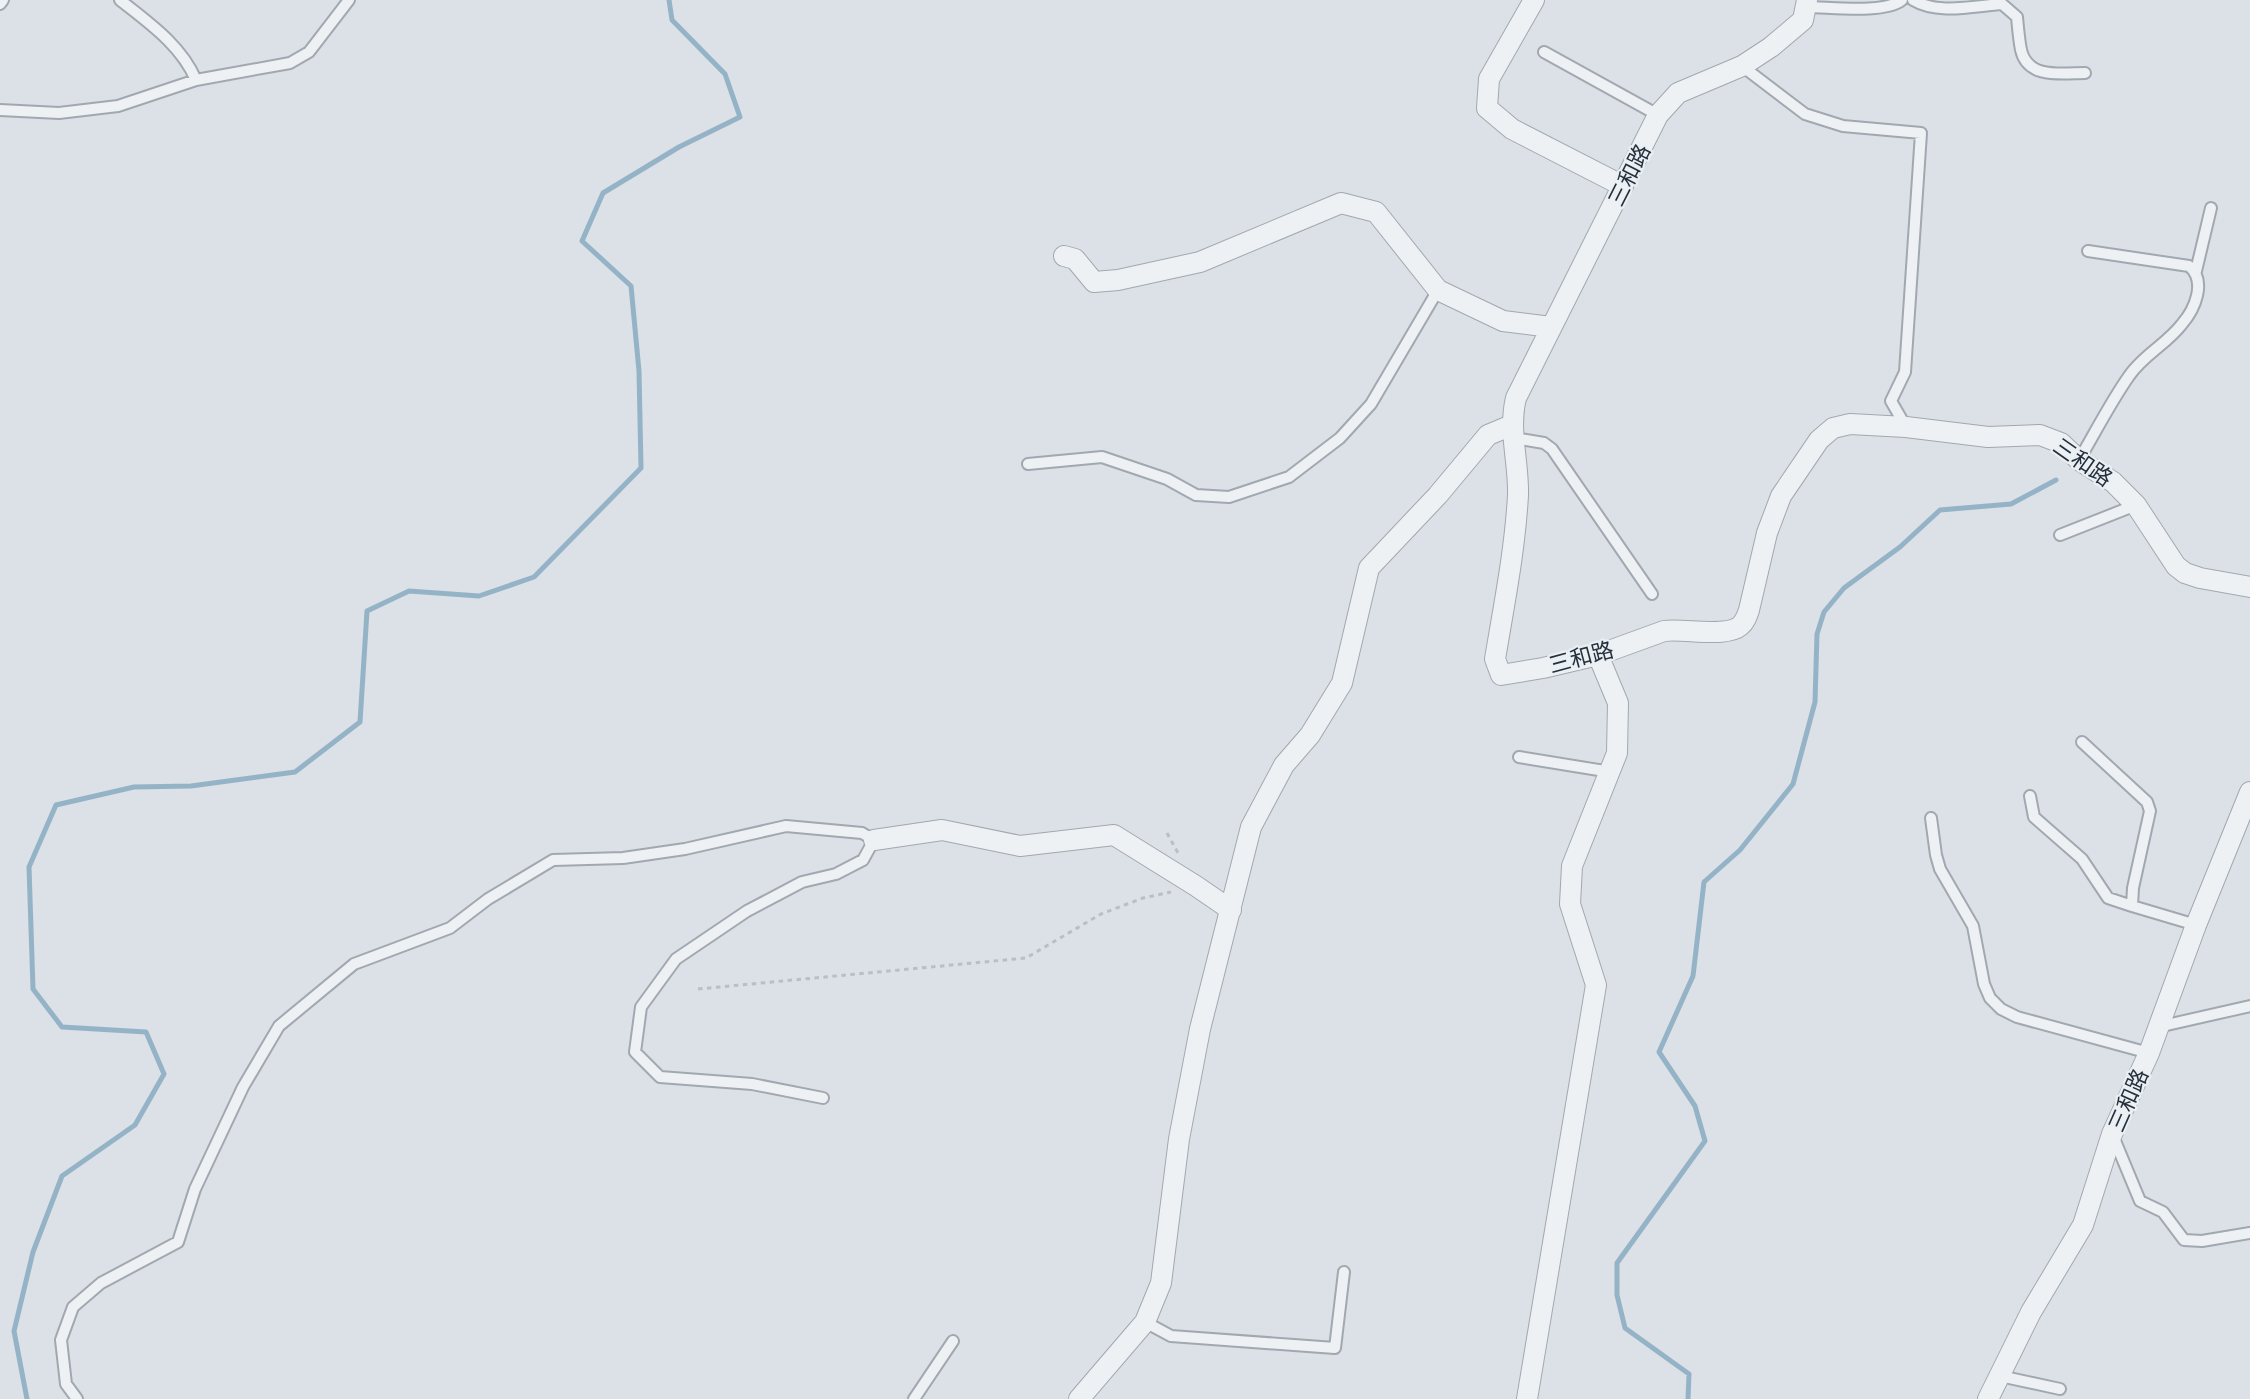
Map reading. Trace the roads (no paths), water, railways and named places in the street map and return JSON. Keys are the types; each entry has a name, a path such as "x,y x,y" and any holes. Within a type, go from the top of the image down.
{"street":[{"path":"1534,0 1489,79 1487,108 1512,129 1623,186"},
{"name":"三和路","path":"1807,3 1803,20 1771,47 1742,66 1678,93 1658,115 1516,398 1513,432 1518,492 1512,559 1495,659 1501,675 1598,655 1664,631 1675,629 1728,631 1738,628 1745,620 1749,610 1767,532 1781,496 1819,440 1833,428 1850,424 1906,427 1988,437 2040,435 2061,443 2079,460 2113,482 2136,505 2176,566 2185,573 2250,587"},
{"path":"1064,256 1075,259 1094,282 1118,280 1200,262 1341,203 1376,212 1438,290 1503,321 1551,327"},
{"path":"1079,1399 1145,1322 1161,1282 1179,1139 1200,1029 1251,827 1284,765 1310,735 1342,683 1369,568 1438,495 1488,435 1513,432"},
{"path":"1527,1399 1596,985 1570,904 1572,866 1617,753 1618,703 1598,655"},
{"name":"三和路","path":"1988,1399 2031,1312 2083,1225 2112,1134 2149,1053 2196,925 2250,792"},
{"path":"874,840 942,830 1020,846 1114,836 1231,910"}],"lane":[{"path":"0,4 3,0"},
{"path":"120,0 165,35 190,64 196,80"},
{"path":"0,110 59,113 118,106 196,80 290,63 309,52 349,0"},
{"name":"三和路","path":"1807,3 1880,7 1896,5 1902,0"},
{"path":"1912,0 1923,6 1942,8 2002,4 2017,17 2021,50 2024,58 2034,69 2044,73 2085,73"},
{"path":"1544,52 1658,115"},
{"path":"1742,66 1805,114 1843,126 1921,133 1905,372 1891,401 1906,427"},
{"path":"2079,460 2129,376 2148,354 2182,325 2190,312 2197,296 2196,271 2211,208"},
{"path":"2088,251 2189,266 2196,271"},
{"path":"1028,465 1102,457 1167,479 1196,495 1229,496 1289,477 1340,438 1371,404 1438,290"},
{"path":"1513,432 1544,443 1552,449 1652,594"},
{"path":"2060,535 2136,505"},
{"path":"2082,742 2147,802 2150,811 2133,888 2132,906"},
{"path":"1519,757 1611,772"},
{"path":"2030,796 2034,817 2082,859 2108,898 2196,925"},
{"path":"1931,818 1940,869 1973,926 1984,984 1990,998 2001,1009 2017,1017 2149,1053"},
{"path":"77,1399 66,1384 61,1340 73,1307 101,1283 178,1242 195,1189 243,1087 279,1026 354,964 450,928 488,899 552,860 623,858 685,849 786,826 862,833 874,840 863,860 836,874 802,882 747,911 676,959 641,1007 635,1052 660,1077 752,1084 823,1098"},
{"path":"2158,1027 2250,1006"},
{"path":"2112,1134 2140,1202 2163,1212 2184,1240 2202,1241 2250,1233"},
{"path":"1145,1322 1171,1335 1335,1348 1344,1272"},
{"path":"914,1399 953,1341"},
{"path":"2000,1376 2060,1389"}],"waterway":[{"path":"27,1399 14,1331 33,1252 62,1176 135,1125 164,1074 146,1032 62,1027 33,989 29,867 56,805 134,787 191,786 295,772 360,722 367,611 409,591 479,596 534,577 641,468 639,371 631,286 582,241 603,193 679,147 740,117 725,74 672,20 669,0"},
{"path":"1688,1399 1689,1374 1625,1328 1617,1295 1617,1263 1705,1141 1695,1106 1659,1052 1693,976 1704,882 1740,850 1793,784 1815,702 1817,634 1824,612 1844,588 1900,547 1940,510 2011,504 2056,480"}]}
